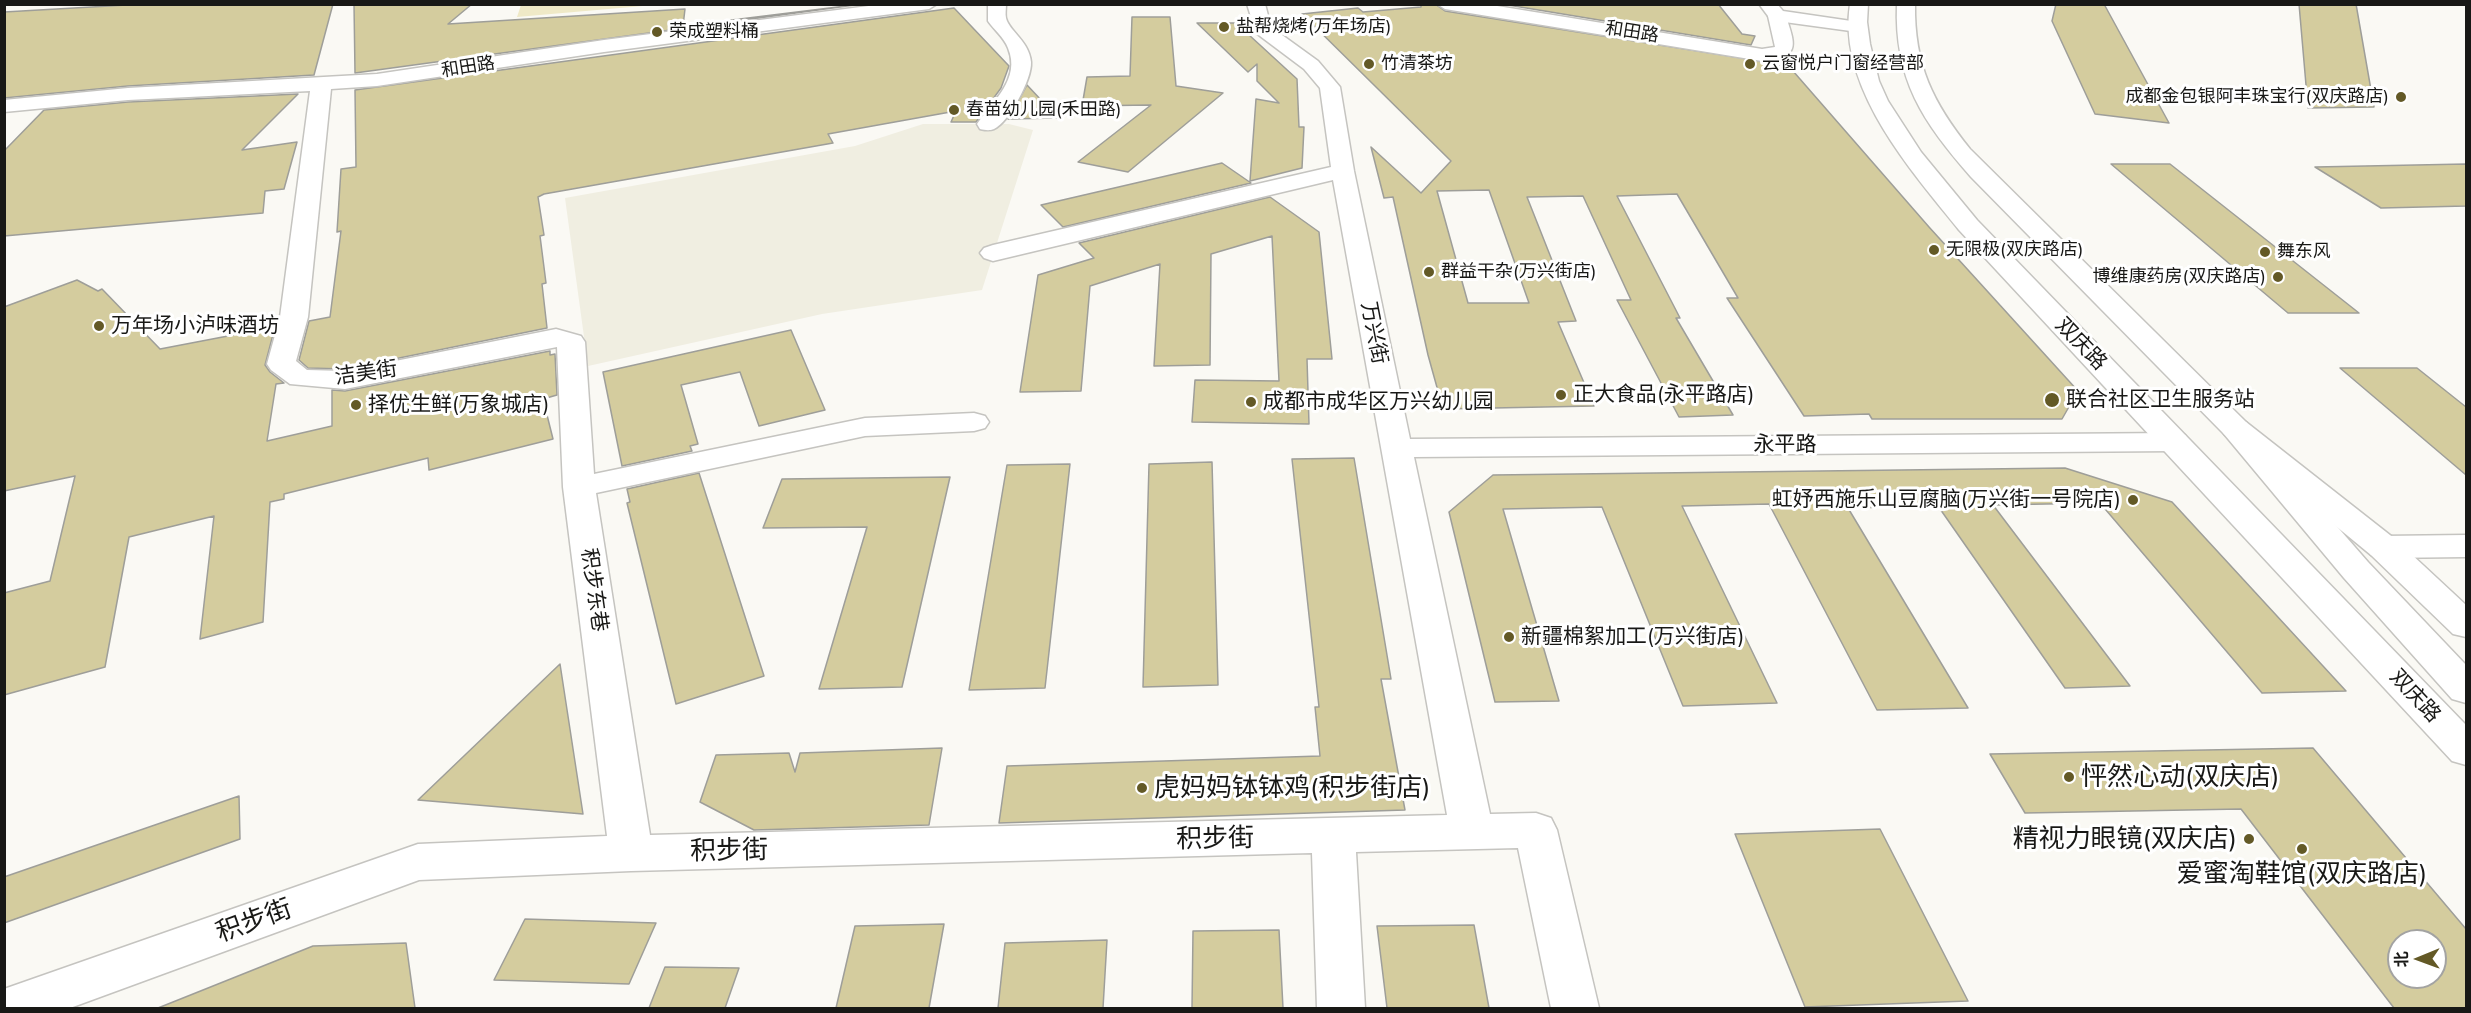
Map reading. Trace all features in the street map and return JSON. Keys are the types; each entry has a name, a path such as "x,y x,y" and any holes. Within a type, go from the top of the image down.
{"main road":[{"name":"和田路","path":"4,106 128,94 321,85 388,78 604,46 929,4"},
{"path":"988,124 1012,95 1023,63 1012,35 997,21 997,4"},
{"name":"万兴街","path":"1256,4 1262,29 1311,65 1330,87 1343,171 1472,832"},
{"name":"和田路","path":"1444,4 1762,55 1779,54 1784,50 1785,43 1772,10"},
{"path":"1906,4 1904,27 1910,66 1931,112 1951,141 1979,172 2235,428 2356,570 2458,681"},
{"path":"1772,10 1859,16"},
{"name":"双庆路","path":"1859,16 1869,80 1889,120 1925,173 1968,225 2466,750"},
{"name":"洁美街","path":"321,85 294,317 281,364 300,378 345,380 556,337"},
{"path":"993,254 1343,171"},
{"name":"积步东巷","path":"556,337 571,342 579,488 632,853"},
{"path":"579,488 865,427 974,422"},
{"path":"2235,428 2383,547 2466,625"},
{"name":"永平路","path":"1396,448 2174,442"},
{"path":"2383,547 2466,546"},
{"name":"积步街","path":"12,1008 418,862 632,853 1536,830 1575,1008"},
{"path":"1333,836 1341,1008"}],"shaded area":[{"path":"522,4 654,5 517,17"},
{"path":"923,124 1009,124 1033,130 982,290 822,314 588,366 565,198 855,146"}],"building":[{"path":"144,4 333,4 314,75 128,86 4,98 4,12"},
{"path":"354,4 472,4 448,24 685,9 683,26 862,4 355,73"},
{"path":"1421,4 1435,4 1445,11 1767,62 1793,71 1929,227 2078,391 2062,419 1872,419 1869,414 1804,416 1727,298 1738,298 1677,194 1617,196 1680,318 1676,318 1733,415 1679,417 1617,300 1631,300 1583,196 1527,197 1576,321 1558,322 1594,406 1443,409 1428,355 1393,197 1384,198 1371,147 1421,193 1451,161 1302,14 1358,8 1363,12 1421,7","holes":["1489,190 1529,303 1468,303 1437,191"]},
{"path":"1502,4 1718,4 1742,34 1755,36 1751,45"},
{"path":"2056,4 2104,4 2169,123 2095,114 2052,21"},
{"path":"2299,4 2356,4 2374,107 2308,108"},
{"path":"954,8 1009,66 1001,88 976,122 951,122 956,111 828,134 833,143 544,194 538,197 544,235 540,236 546,283 542,284 547,328 345,369 308,368 299,360 309,321 330,317 341,231 337,232 341,169 356,167 355,90"},
{"path":"1132,17 1170,17 1176,86 1223,93 1128,172 1078,162 1151,105 1082,106 1087,77 1130,76"},
{"path":"1197,23 1236,23 1297,79 1299,127 1304,127 1302,168 1250,181 1256,99 1279,103 1257,81 1257,64 1248,72"},
{"path":"1027,85 1058,118 1008,119"},
{"path":"298,94 242,150 297,142 284,189 265,191 263,213 4,236 4,151 44,110 128,102"},
{"path":"1222,163 1251,183 1063,227 1041,205"},
{"path":"2111,164 2170,164 2359,313 2288,313"},
{"path":"2466,164 2466,206 2381,208 2315,167"},
{"path":"1270,197 1319,232 1332,359 1307,359 1309,424 1192,422 1195,380 1279,381 1272,236 1211,254 1210,365 1154,366 1160,264 1090,286 1081,391 1020,392 1038,275 1094,258 1079,243"},
{"path":"77,280 98,291 102,289 160,349 275,327 265,365 284,383 276,384 267,441 332,426 332,390 345,391 550,351 550,355 555,354 557,395 543,399 553,439 429,470 428,458 284,494 284,499 270,502 263,622 200,639 214,516 129,537 105,667 4,695 4,593 50,581 75,476 4,491 4,307"},
{"path":"791,330 825,410 759,426 740,372 681,385 698,444 690,446 692,451 622,466 603,372"},
{"path":"2340,368 2417,368 2466,407 2466,475"},
{"path":"1354,458 1391,679 1381,679 1405,810 999,823 1007,766 1320,756 1315,707 1319,707 1292,459"},
{"path":"1212,462 1218,685 1143,687 1149,464"},
{"path":"1070,464 1045,688 969,690 1007,465"},
{"path":"2065,468 2172,502 2346,691 2262,693 2100,503 1993,505 2130,686 2065,688 1938,506 1848,508 1968,708 1877,710 1769,504 1682,506 1777,703 1683,706 1602,507 1503,509 1559,701 1495,702 1449,512 1493,475"},
{"path":"699,473 764,676 676,704 627,503 630,502 627,489"},
{"path":"950,477 902,687 819,689 867,527 763,528 782,479"},
{"path":"560,664 583,814 418,800"},
{"path":"942,748 929,825 754,830 700,802 716,755 789,753 795,772 800,753"},
{"path":"2313,748 2466,929 2466,1008 2394,1008 2241,809 2025,813 1990,754"},
{"path":"239,796 240,839 4,923 4,877"},
{"path":"1880,829 1968,1001 1805,1007 1735,834"},
{"path":"525,919 656,923 629,984 494,980"},
{"path":"944,924 929,1008 836,1008 855,926"},
{"path":"1474,925 1489,1008 1387,1008 1377,926"},
{"path":"1279,930 1283,1008 1192,1008 1193,931"},
{"path":"1107,940 1103,1008 998,1008 1005,943"},
{"path":"406,943 415,1008 158,1008 313,946"},
{"path":"665,967 739,968 725,1008 649,1008"}],"place":[{"name":"盐帮烧烤(万年场店)","path":"1224,27"},
{"name":"荣成塑料桶","path":"657,32"},
{"name":"竹清茶坊","path":"1369,64"},
{"name":"云窗悦户门窗经营部","path":"1750,64"},
{"name":"成都金包银阿丰珠宝行(双庆路店)","path":"2401,97"},
{"name":"春苗幼儿园(禾田路)","path":"954,110"},
{"name":"无限极(双庆路店)","path":"1934,250"},
{"name":"舞东风","path":"2265,252"},
{"name":"群益干杂(万兴街店)","path":"1429,272"},
{"name":"博维康药房(双庆路店)","path":"2278,277"},
{"name":"万年场小泸味酒坊","path":"99,326"},
{"name":"正大食品(永平路店)","path":"1561,395"},
{"name":"联合社区卫生服务站","path":"2052,400"},
{"name":"成都市成华区万兴幼儿园","path":"1251,402"},
{"name":"择优生鲜(万象城店)","path":"356,405"},
{"name":"虹妤西施乐山豆腐脑(万兴街一号院店)","path":"2133,500"},
{"name":"新疆棉絮加工(万兴街店)","path":"1509,637"},
{"name":"怦然心动(双庆店)","path":"2069,777"},
{"name":"虎妈妈钵钵鸡(积步街店)","path":"1142,788"},
{"name":"精视力眼镜(双庆店)","path":"2249,839"},
{"name":"爱蜜淘鞋馆(双庆路店)","path":"2302,849"}]}
